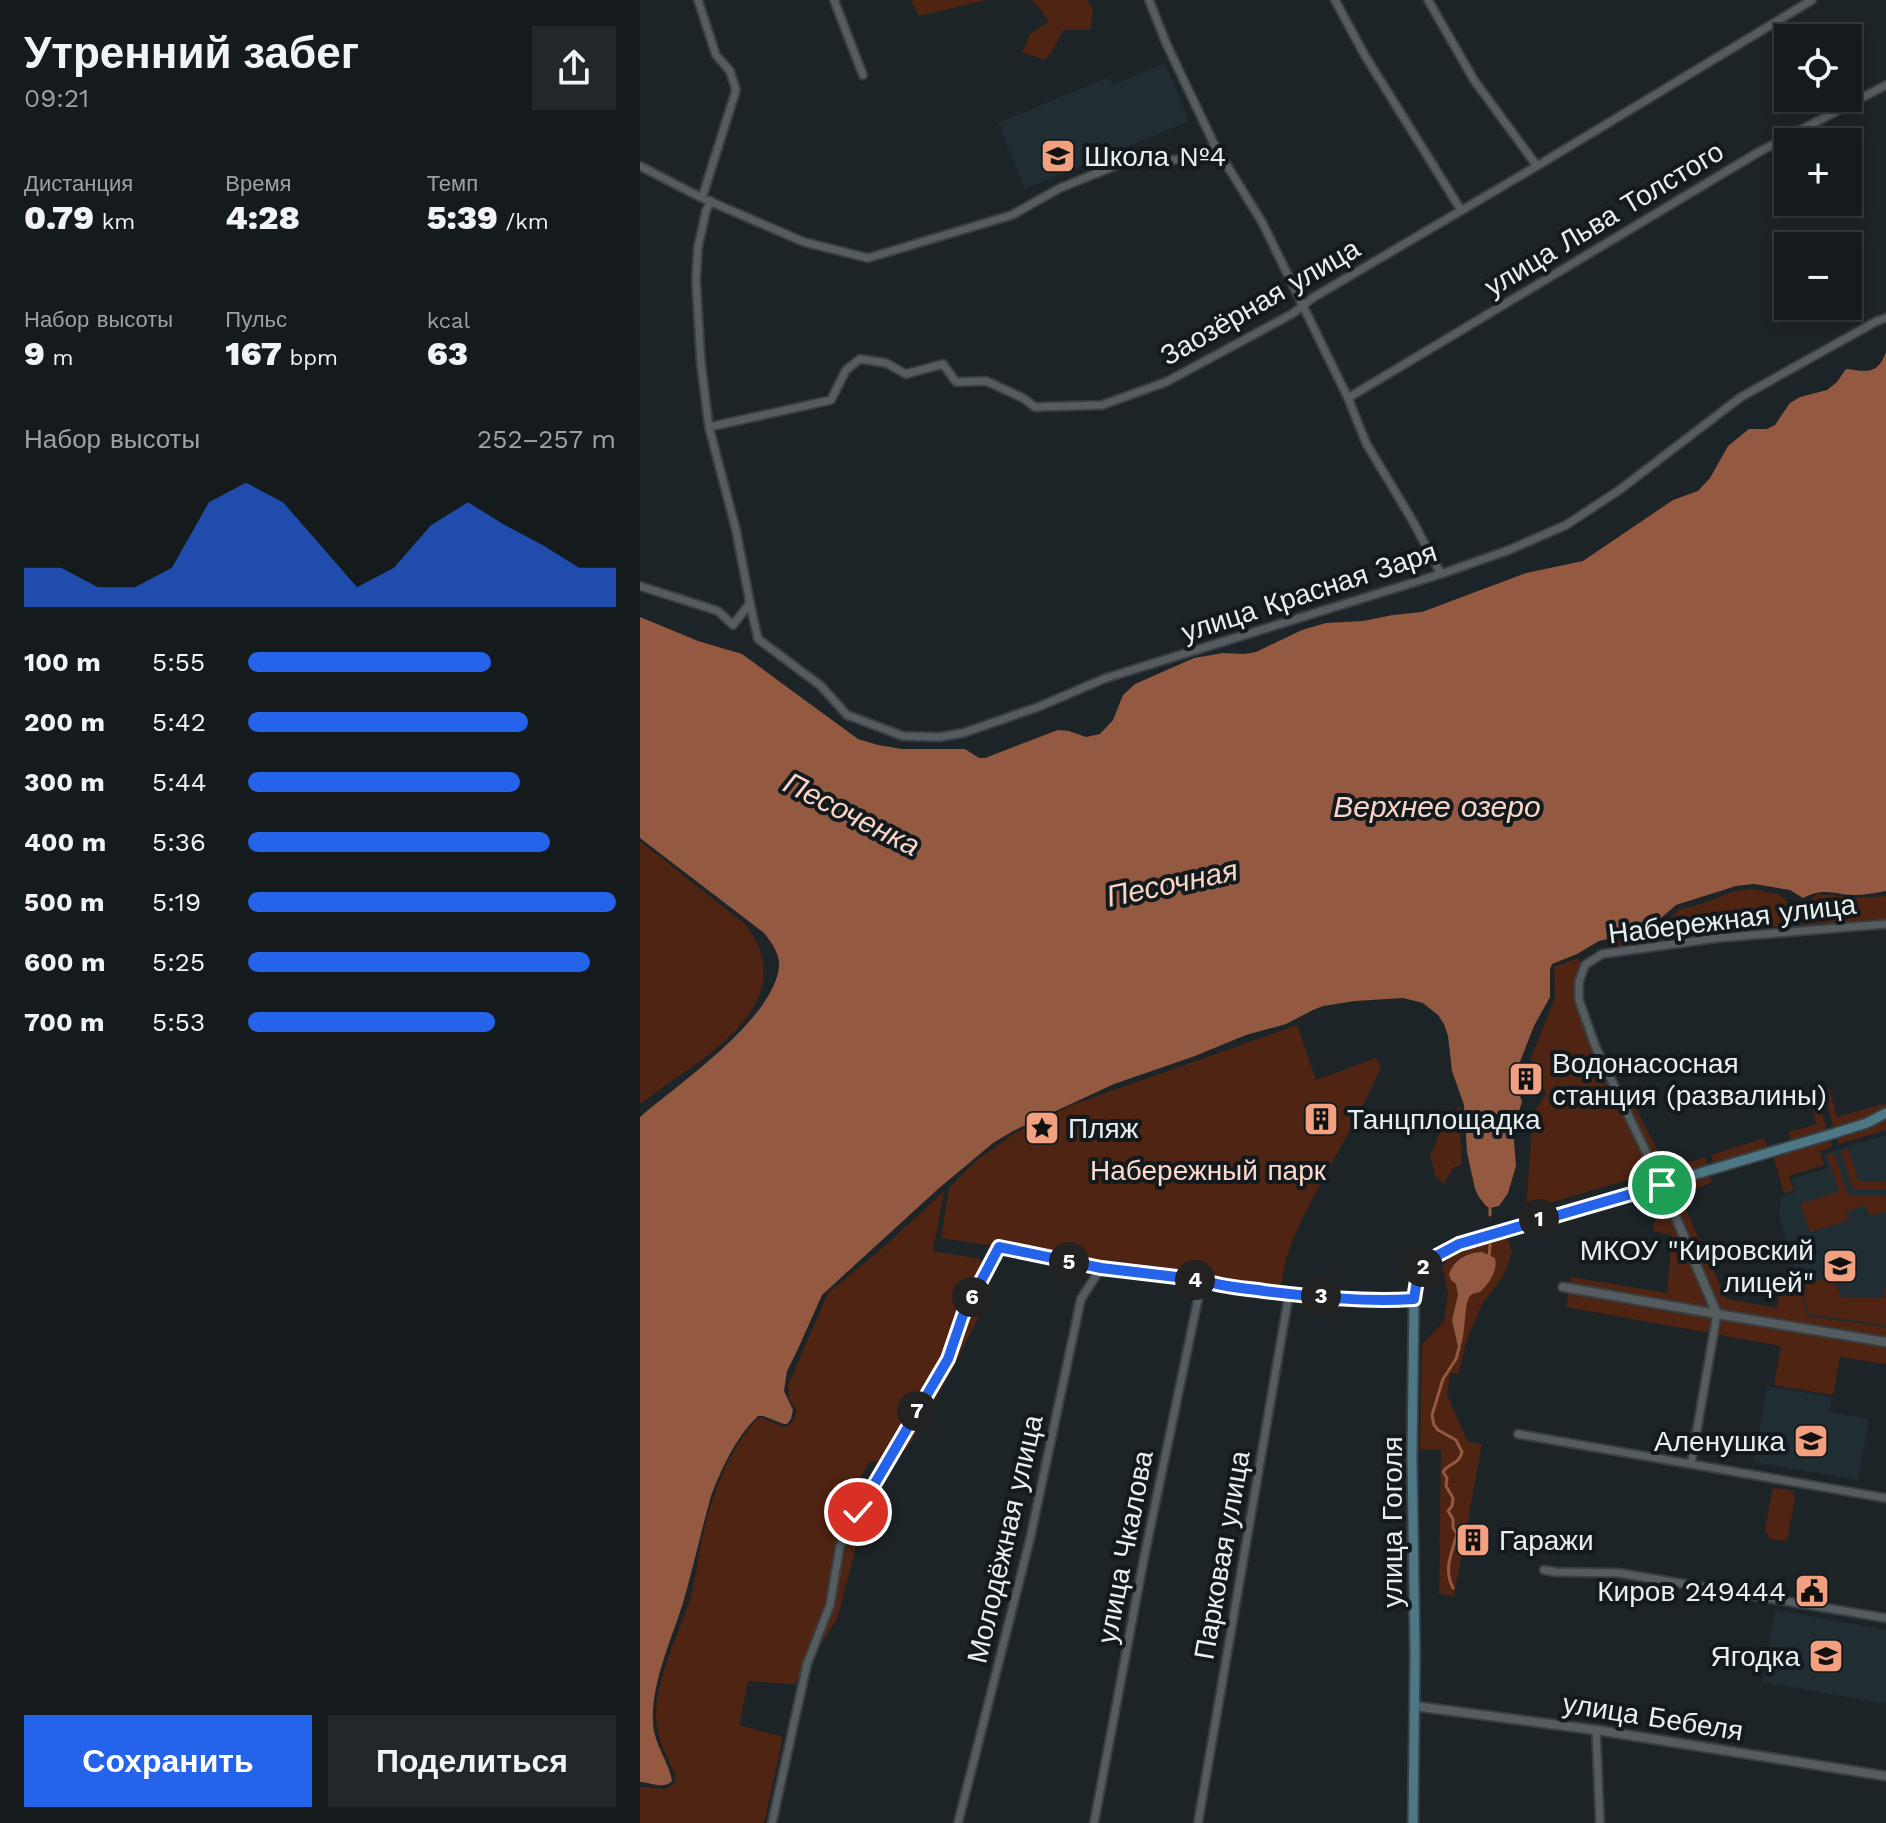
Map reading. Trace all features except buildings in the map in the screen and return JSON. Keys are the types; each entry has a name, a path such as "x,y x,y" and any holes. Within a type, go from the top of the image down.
{"main road":[{"name":"улица Гоголя","path":"1413,1823 1415,1654 1412,1458 1414,1299 1418,1274 1427,1261 1459,1244 1843,1131 1886,1113"}],"street":[{"name":"улица Красная Заря","path":"698,0 716,55 730,71 736,90 706,199 698,247 696,280 701,364 709,427 736,530 758,639 821,686 847,715 903,736 939,737 963,733 1038,707 1106,678 1509,550 1566,525 1618,491 1741,397 1886,318"},
{"path":"834,0 863,75"},
{"path":"1149,0 1215,146 1262,222 1348,398 1366,443 1441,574"},
{"path":"1335,0 1364,54 1461,210"},
{"path":"1428,0 1474,80 1537,166"},
{"name":"Заозёрная улица","path":"709,427 831,400 846,370 860,359 886,363 906,374 943,364 956,382 986,381 1035,407 1102,405 1166,382 1292,314 1314,297 1812,0"},
{"name":"улица Льва Толстого","path":"1348,398 1757,153 1886,85"},
{"path":"640,166 804,242 868,258 1012,215 1060,188 1140,156 1174,160 1215,146"},
{"path":"640,586 718,611 733,625 750,603"},
{"name":"Набережная улица","path":"1662,1185 1596,1048 1579,1000 1579,982 1585,965 1602,954 1717,938 1886,924"},
{"path":"1662,1185 1717,1314 1691,1464"},
{"path":"775,1822 807,1664 830,1605 840,1546 948,1359 963,1315 999,1247 1101,1268 1202,1280 1215,1285 1379,1301 1414,1299"},
{"name":"Молодёжная улица","path":"958,1823 1030,1539 1081,1299 1101,1268"},
{"name":"улица Чкалова","path":"1094,1823 1144,1558 1202,1280"},
{"path":"1563,1287 1886,1342"},
{"name":"Парковая улица","path":"1198,1823 1289,1294"},
{"path":"1518,1434 1886,1498"},
{"path":"1544,1570 1619,1573 1886,1618"},
{"name":"улица Бебеля","path":"1414,1706 1596,1730 1886,1776"},
{"path":"1596,1730 1600,1823"}],"shaded area":[{"name":"Школа №4","path":"1165,63 1189,121 1025,189 998,123 1109,77 1113,85"},
{"name":"МКОУ \"Кировский лицей\"","path":"1886,1135 1886,1327 1808,1316 1779,1215 1781,1197 1796,1192 1792,1179 1828,1168 1824,1154"},
{"name":"Аленушка","path":"1767,1386 1831,1397 1829,1412 1869,1419 1858,1480 1754,1462"},
{"name":"Ягодка","path":"1775,1610 1886,1630 1886,1704 1762,1682"}],"green space":[{"path":"986,0 919,16 911,1"},
{"path":"1031,0 1087,0 1093,10 1090,30 1063,30 1045,60 1022,52 1031,33 1049,22"},
{"path":"640,841 746,925 761,955 763,982 754,1007 736,1030 713,1051 640,1104"},
{"path":"1752,889 1778,894 1793,907 1792,925 1717,931 1618,948 1616,945 1617,941 1666,924 1678,910 1735,891"},
{"path":"1818,894 1861,898 1886,896 1886,919 1801,925 1801,906"},
{"path":"1578,958 1582,963 1575,982 1575,1001 1591,1046 1651,1173 1526,1210 1533,1113 1546,1094 1531,1058 1555,997 1554,967"},
{"name":"Набережный парк","path":"1297,1025 1316,1080 1376,1058 1381,1067 1293,1239 1280,1287 941,1238 949,1188 978,1159 1015,1133 1072,1105"},
{"path":"1829,1088 1837,1117 1886,1103 1886,1108 1866,1119 1834,1129 1823,1090"},
{"path":"1816,1092 1827,1131 1791,1141 1789,1132 1817,1124 1808,1094"},
{"path":"1630,1096 1667,1170 1705,1157 1707,1166 1664,1180 1625,1099"},
{"path":"1460,1105 1462,1164 1453,1168 1444,1184 1436,1177 1430,1156 1444,1124"},
{"path":"1886,1118 1886,1130 1839,1144 1836,1137"},
{"path":"1764,1138 1767,1147 1714,1164 1711,1155"},
{"path":"1830,1139 1832,1147 1820,1151 1824,1165 1789,1176 1794,1191 1784,1193 1773,1156"},
{"path":"1848,1148 1859,1181 1886,1182 1886,1190 1853,1189 1841,1151"},
{"path":"1834,1153 1848,1195 1886,1196 1886,1212 1870,1216 1865,1205 1846,1212 1849,1220 1810,1232 1800,1204 1839,1191 1827,1155"},
{"path":"1709,1175 1712,1182 1680,1196 1726,1299 1777,1308 1781,1284 1799,1286 1808,1316 1886,1327 1886,1364 1840,1357 1833,1395 1774,1385 1781,1346 1566,1307 1571,1277 1667,1293 1672,1235 1653,1231 1656,1215 1648,1195"},
{"path":"944,1191 933,1251 981,1259 984,1306 910,1444 892,1463 870,1461 844,1506 856,1547 837,1619 795,1684 748,1681 739,1725 783,1737 765,1820 763,1823 640,1823 640,1787 665,1789 676,1780 658,1732 659,1688 692,1592 711,1506 729,1460 758,1418 784,1427 793,1421 796,1409 789,1399 788,1385 828,1293"},
{"path":"1508,1239 1512,1252 1509,1262 1502,1278 1482,1304 1466,1342 1459,1373 1450,1373 1447,1395 1468,1442 1482,1444 1454,1596 1439,1594 1441,1450 1420,1449 1422,1344 1444,1321 1448,1293 1442,1271 1445,1263 1469,1246"},
{"path":"1833,1276 1841,1297 1884,1298 1886,1281 1886,1325 1809,1314 1801,1286"},
{"path":"1774,1488 1792,1490 1795,1499 1787,1541 1770,1539 1765,1530"}],"water":[{"name":"Верхнее озеро","path":"1886,352 1886,891 1854,895 1823,892 1803,898 1790,890 1754,884 1736,886 1676,905 1654,924 1599,941 1552,964 1550,997 1534,1026 1516,1072 1522,1102 1513,1128 1516,1166 1508,1193 1499,1206 1486,1206 1475,1189 1467,1152 1464,1105 1452,1071 1444,1024 1423,1003 1403,998 1323,1006 1286,1024 1246,1035 1114,1084 993,1143 822,1295 787,1371 784,1391 793,1410 791,1419 784,1424 758,1416 730,1453 711,1496 655,1693 654,1731 672,1781 661,1785 640,1782 640,1117 722,1050 742,1029 773,987 779,962 773,945 764,933 640,838 640,617 698,641 742,654 858,739 878,745 902,749 965,749 979,758 985,758 1058,730 1086,737 1100,734 1113,720 1123,695 1135,684 1194,658 1256,652 1302,630 1326,623 1422,612 1526,573 1583,561 1673,500 1698,491 1710,478 1728,446 1749,429 1767,429 1775,425 1790,403 1827,390 1846,369 1865,371 1875,368"},
{"path":"1482,1252 1495,1258 1495,1267 1487,1284 1468,1300 1459,1351 1452,1320 1458,1295 1456,1284 1449,1274 1454,1264 1462,1258"}],"waterway":[{"path":"1490,1208 1490,1215"},
{"path":"1489,1258 1490,1245"},
{"path":"1453,1588 1449,1568 1457,1534 1448,1511 1453,1498 1443,1472 1462,1452 1456,1440 1438,1430 1432,1415 1443,1379 1459,1348"}],"place":[{"name":"Школа №4","path":"1058,156"},
{"name":"Водонасосная станция (развалины)","path":"1526,1079"},
{"name":"Танцплощадка","path":"1321,1119"},
{"name":"Пляж","path":"1042,1128"},
{"name":"МКОУ \"Кировский лицей\"","path":"1840,1266"},
{"name":"Аленушка","path":"1811,1441"},
{"name":"Гаражи","path":"1473,1540"},
{"name":"Киров 249444","path":"1812,1591"},
{"name":"Ягодка","path":"1826,1656"}],"route":[{"path":"858,1512 948,1359 963,1315 999,1247 1101,1268 1202,1280 1215,1285 1379,1301 1414,1299 1418,1274 1427,1261 1459,1244 1662,1185"}],"water label":[{"name":"Песоченка","path":"852,814"},
{"name":"Песочная","path":"1172,883"}]}
